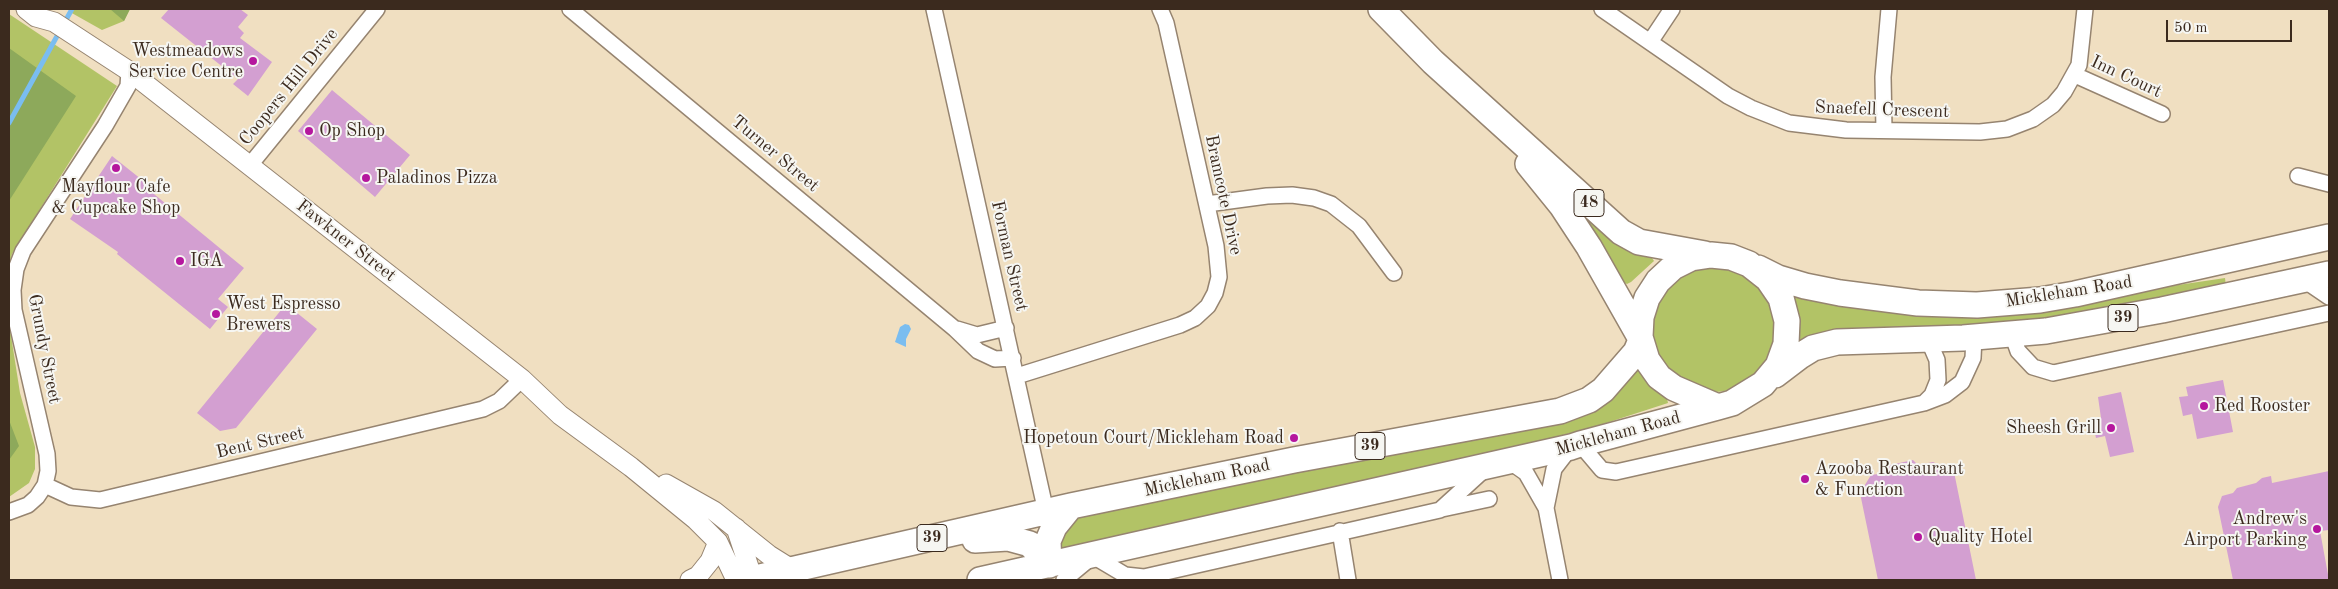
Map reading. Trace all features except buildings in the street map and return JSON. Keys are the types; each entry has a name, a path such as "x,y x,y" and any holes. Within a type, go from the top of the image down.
{"main road":[{"name":"48","path":"1382,9 1433,62 1621,232 1639,242 1711,255"},
{"name":"48","path":"1487,112 1562,206 1602,269 1640,339"},
{"name":"Mickleham Road","path":"1749,264 1784,280 1840,293 1918,303 1977,305 2040,300 2075,294 2329,236"},
{"name":"39","path":"1711,255 1731,257 1749,264 1768,279 1781,298 1787,321 1786,344 1778,366 1763,384 1732,403 1718,407 1674,388 1659,377 1647,360 1640,339 1641,317 1645,304 1658,281 1673,267 1685,261 1711,255"},
{"name":"Mickleham Road","path":"1763,384 1800,356 1837,342 1974,337 2080,326 2329,274"},
{"name":"Mickleham Road","path":"747,580 1071,506 1294,460 1560,410 1589,400 1603,390 1636,352 1640,339"},
{"name":"Mickleham Road","path":"980,580 1056,575 1094,556 1575,446 1718,407"},
{"path":"1056,575 1048,541 1054,527 1071,506"},
{"path":"915,542 1008,538 1030,544 1056,575"}],"street":[{"name":"Fawkner Street","path":"26,9 36,17 50,16 129,71 522,379 560,415 631,467 696,520 718,542 747,580"},
{"name":"Coopers Hill Drive","path":"250,165 377,9"},
{"name":"Turner Street","path":"570,9 955,329 978,351 995,359 1013,358"},
{"name":"Forman Street","path":"934,9 1046,512"},
{"name":"Bramcote Drive","path":"1017,376 1180,325 1195,318 1208,306 1215,293 1220,277 1219,263 1166,23 1160,9"},
{"name":"Snaefell Crescent","path":"1602,9 1728,96 1789,123 1814,127 1980,132 2007,129 2044,113 2064,92 2075,74 2081,57 2085,9"},
{"path":"1650,42 1672,9"},
{"path":"1884,130 1883,77 1889,9"},
{"name":"Grundy Street","path":"45,485 48,471 47,454 14,310 13,290 16,269 23,251 105,126 125,92 128,86 129,71"},
{"name":"Inn Court","path":"2075,74 2162,114"},
{"path":"2298,176 2329,184"},
{"path":"1207,204 1267,196 1292,195 1314,198 1331,204 1358,226 1394,273"},
{"path":"2304,280 2329,297"},
{"name":"Mickleham Road","path":"2012,334 2018,351 2034,367 2043,372 2053,373 2329,314"},
{"name":"Turner Street","path":"955,329 988,334 1006,328"},
{"path":"1546,508 1554,469 1575,446 1606,473 1616,472 1924,403 1945,395 1962,382 1973,358 1974,337"},
{"path":"1924,403 1932,395 1938,380 1937,360 1928,339"},
{"name":"Bent Street","path":"45,485 71,497 100,500 483,409 499,401 522,379"},
{"path":"1499,463 1526,473 1546,508 1560,580"},
{"name":"Mickleham Road","path":"1440,510 1499,463"},
{"name":"Fawkner Street","path":"631,467 714,511 769,555 792,570"},
{"path":"9,512 28,505 37,497 45,485"},
{"path":"1094,556 1125,576 1144,577 1340,531 1489,499"},
{"path":"735,527 747,580"},
{"path":"1340,531 1348,580"},
{"path":"690,580 698,576 710,561 718,542"}],"green space":[{"path":"70,9 130,9 124,21 102,30 70,12"},
{"path":"110,9 130,9 124,21"},
{"path":"9,14 117,86 12,254 9,265"},
{"path":"9,48 76,96 9,201"},
{"path":"1571,200 1634,251 1652,258 1654,261 1631,282 1627,284 1621,281"},
{"path":"1713,268 1737,273 1757,286 1770,306 1775,330 1770,354 1757,374 1737,387 1713,392 1689,387 1669,374 1656,354 1651,330 1656,306 1669,286 1689,273"},
{"path":"2225,278 2226,286 2112,313 1796,346 1790,294 1831,298 2158,288"},
{"path":"9,323 20,393 35,447 35,469 29,483 9,497"},
{"path":"1637,363 1666,394 1668,403 1600,425 1503,451 1061,552 1057,536 1072,518 1086,513 1534,423"},
{"path":"9,420 19,446 9,460"}],"water":[{"path":"905,324 909,325 911,329 906,339 906,347 895,342 900,327"}],"waterway":[{"path":"9,123 72,9"}],"place":[{"name":"Westmeadows Service Centre","path":"253,61"},
{"name":"Op Shop","path":"309,131"},
{"name":"Mayflour Cafe & Cupcake Shop","path":"116,168"},
{"name":"Paladinos Pizza","path":"366,178"},
{"name":"IGA","path":"180,261"},
{"name":"West Espresso Brewers","path":"216,314"},
{"name":"Red Rooster","path":"2204,406"},
{"name":"Sheesh Grill","path":"2111,428"},
{"name":"Hopetoun Court/Mickleham Road","path":"1294,438"},
{"name":"Azooba Restaurant & Function","path":"1805,479"},
{"name":"Andrew's Airport Parking","path":"2317,529"},
{"name":"Quality Hotel","path":"1918,537"}]}
